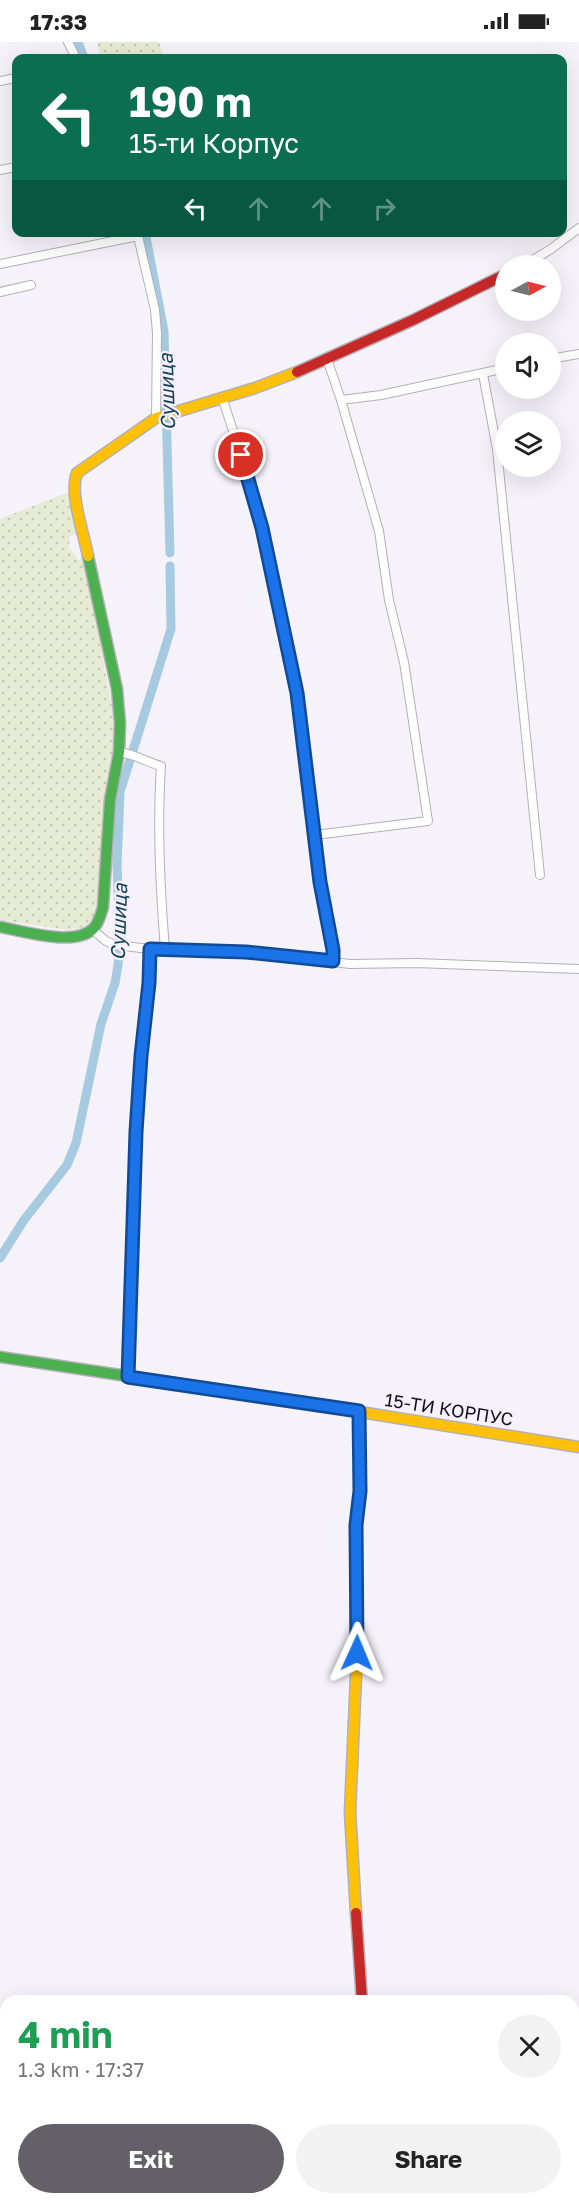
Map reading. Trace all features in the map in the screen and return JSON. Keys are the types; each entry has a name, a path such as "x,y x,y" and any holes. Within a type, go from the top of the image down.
{"street":[{"path":"541,255 579,228"},
{"path":"0,264 123,237"},
{"path":"138,237 155,310 156,418"},
{"path":"0,927 70,938 83,936 93,930 103,907 110,800 124,753 117,689 74,481 77,473 156,418 300,371 413,320 495,279"},
{"path":"0,292 31,285"},
{"path":"561,357 579,354"},
{"path":"315,835 428,821 404,662 389,600 379,531 327,359"},
{"path":"341,400 361,399 495,371"},
{"path":"483,374 497,449 540,875"},
{"path":"222,397 253,493 297,693 320,882 333,961"},
{"path":"124,753 139,756 144,761 161,766 158,811 165,949"},
{"path":"93,930 115,945 150,949 246,952 350,964 416,963 579,969"},
{"path":"128,1377 136,1132 150,949"},
{"name":"15-ТИ КОРПУС","path":"0,1357 575,1446"},
{"path":"359,1411 360,1491 356,1525 357,1653 350,1812 362,1995"}],"green space":[{"path":"97,42 159,42 163,54 100,54"},
{"path":"66,493 70,494 79,534 70,536 69,547 78,560 84,558 112,707 115,740 110,765 95,917 85,927 67,930 0,920 0,519"}],"waterway":[{"name":"Сушица","path":"78,42 82,54"},
{"name":"Сушица","path":"146,237 164,331 170,553"},
{"name":"Сушица","path":"0,1258 24,1220 67,1165 76,1143 101,1024 115,983 118,965 120,938 117,865 120,792 171,629 170,566"}],"traffic: fast":[{"path":"0,927 48,936 74,937 93,929 103,907 110,800 119,752 120,723 117,689 88,556"},
{"path":"0,1357 260,1396"}],"traffic: slow":[{"path":"88,556 76,502 77,473 156,418 255,388 297,372"},
{"path":"260,1396 579,1447"},
{"path":"356,1913 350,1812 357,1653 356,1525 360,1491 359,1411"}],"traffic: jam":[{"path":"297,372 413,320 495,279"},
{"path":"356,1913 362,1995"}],"route":[{"path":"241,455 262,528 297,693 320,882 333,961 246,952 150,949 136,1132 128,1377 359,1411 360,1491 356,1525 357,1653"}]}
